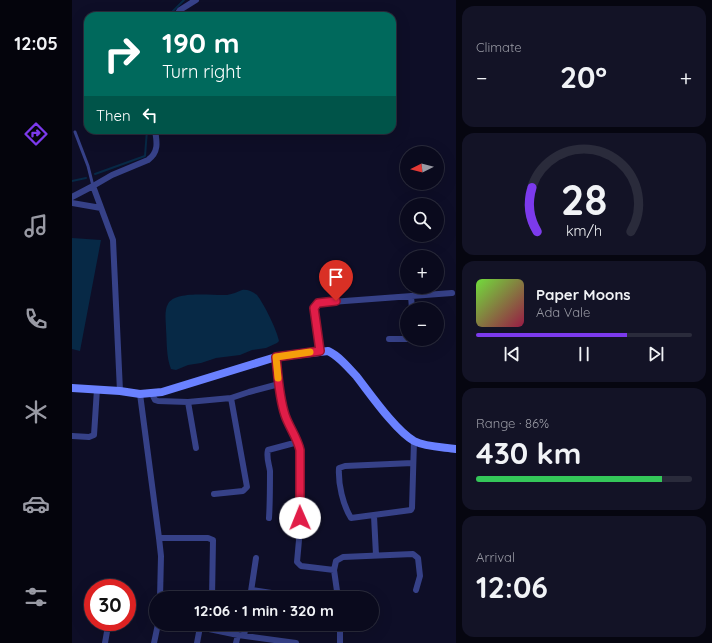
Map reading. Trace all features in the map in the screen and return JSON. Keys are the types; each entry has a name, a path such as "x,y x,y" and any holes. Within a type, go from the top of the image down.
{"main road":[{"path":"72,388 152,394 276,357 328,350 351,370 397,427 414,441 423,444 456,449"}],"street":[{"path":"179,12 196,0"},
{"path":"72,197 112,175 153,157 157,147 155,134"},
{"path":"93,186 114,240 120,391"},
{"path":"72,203 101,208"},
{"path":"320,351 314,308 318,303 452,293"},
{"path":"411,296 411,302"},
{"path":"389,339 400,339"},
{"path":"276,357 285,416 298,442 300,450 300,518 297,562 302,566 334,570"},
{"path":"152,394 155,400 158,401 188,402 231,398 279,384"},
{"path":"72,436 89,437 94,435 97,389"},
{"path":"140,394 161,556 160,591"},
{"path":"214,494 246,490 231,398"},
{"path":"188,402 196,448"},
{"path":"413,463 344,466 339,468 340,484 348,513 351,518 411,510 414,441"},
{"path":"269,518 270,469 267,456 268,450 298,442"},
{"path":"374,516 376,555"},
{"path":"159,538 208,538 213,540 212,591"},
{"path":"337,591 334,570 336,561 343,557 409,554 417,556 418,558 420,576 416,590"},
{"path":"256,558 252,590 258,591"},
{"path":"105,643 107,631"},
{"path":"154,643 157,631"},
{"path":"197,643 199,631"},
{"path":"218,631 273,642 296,643"},
{"path":"236,643 243,631"},
{"path":"340,631 340,643"}],"lane":[{"path":"75,132 88,166 93,186"}],"water":[{"path":"72,238 101,240 80,351 72,349"},
{"path":"242,290 250,291 257,295 270,317 279,341 266,348 252,350 240,355 216,358 201,363 188,365 176,370 171,369 167,354 166,313 168,304 178,297 186,295 227,295"}],"waterway":[{"path":"172,12 184,0"},
{"path":"95,174 145,156 147,134"},
{"path":"72,181 86,178"}],"slow traffic":[{"path":"278,378 276,357 310,352"}],"route":[{"path":"300,518 300,450 298,442 285,416 276,357 320,351 314,308 318,303 336,301"}]}
